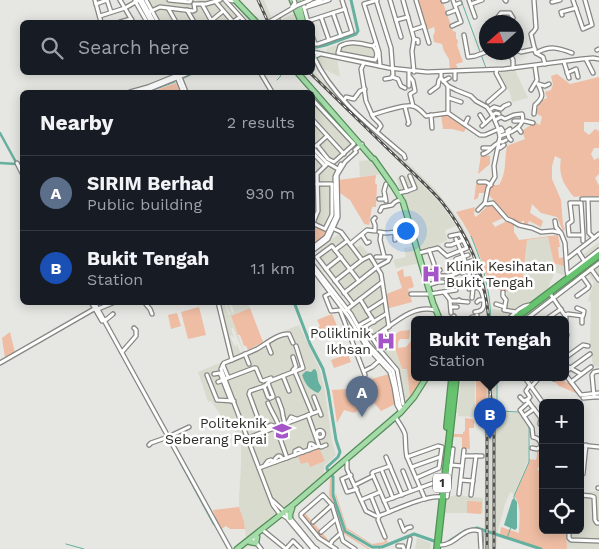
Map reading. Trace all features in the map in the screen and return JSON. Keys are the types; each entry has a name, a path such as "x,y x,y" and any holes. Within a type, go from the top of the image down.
{"highway":[{"path":"525,314 552,297 599,256"},
{"path":"525,314 569,276 587,267"},
{"path":"449,432 447,428 448,411 454,381"},
{"name":"1","path":"437,534 444,497 455,381"},
{"name":"1","path":"437,548 437,534 449,464 449,432"}],"main road":[{"path":"232,0 249,20"},
{"path":"300,4 305,20"},
{"path":"301,75 310,90"},
{"path":"302,75 309,83 312,90"},
{"path":"315,96 358,147 373,158 386,183 398,193 403,202 424,273 431,285 430,294 438,316"},
{"path":"254,540 333,472 402,405 414,397 425,381"},
{"path":"333,472 347,462 396,418 414,399 425,381"},
{"path":"238,549 254,540 327,477"}],"street":[{"path":"101,20 95,2 107,0 111,12"},
{"path":"120,0 131,20"},
{"path":"100,16 125,8 141,0"},
{"path":"141,0 153,20"},
{"path":"141,0 146,20"},
{"path":"141,0 153,20"},
{"path":"169,0 190,2 191,0"},
{"path":"150,12 160,7 195,10 194,4 220,0"},
{"path":"225,0 240,17 247,20"},
{"path":"284,14 294,6 310,0"},
{"path":"273,20 300,4 316,0"},
{"path":"275,20 300,4 321,0"},
{"path":"300,4 329,0"},
{"path":"315,44 352,32 342,0"},
{"path":"375,45 353,42 340,46 338,53 376,59 375,45 364,4 377,0 391,48 392,77"},
{"path":"390,0 401,37"},
{"path":"403,0 414,39 412,51 414,72"},
{"path":"416,0 429,43"},
{"path":"452,26 461,22 453,0"},
{"path":"475,17 470,2 482,0"},
{"path":"534,0 536,29 531,34 536,51 543,57 545,64"},
{"path":"552,2 560,0"},
{"path":"574,0 583,29 592,25 586,0"},
{"path":"214,1 231,20"},
{"path":"455,5 460,3"},
{"path":"202,4 210,20"},
{"path":"300,4 305,20"},
{"path":"168,8 175,20"},
{"path":"562,15 561,12 576,8"},
{"path":"309,20 345,9"},
{"path":"188,10 193,20"},
{"path":"448,13 456,10"},
{"path":"213,20 223,11"},
{"path":"334,13 341,36"},
{"path":"499,15 501,13 510,13 511,15"},
{"path":"236,20 240,17"},
{"path":"322,17 329,40"},
{"path":"396,20 408,17"},
{"path":"412,30 424,26"},
{"path":"464,35 468,57 479,54"},
{"path":"414,39 417,39 418,43"},
{"path":"375,45 379,52 380,65"},
{"path":"524,52 558,48 572,53"},
{"path":"316,55 414,72 491,72 586,58 599,59"},
{"path":"316,55 329,83 344,100 405,158"},
{"path":"586,58 593,74"},
{"path":"513,60 513,68"},
{"path":"564,62 569,78"},
{"path":"364,63 361,69 362,81 366,101 372,115 381,126 377,132"},
{"path":"534,114 535,104 542,97 537,82 535,66"},
{"path":"566,73 576,69 578,77"},
{"path":"488,102 504,89 496,74 496,70"},
{"path":"409,71 409,86"},
{"path":"455,71 456,79"},
{"path":"440,72 442,80 448,86 471,96 490,110 499,132 500,144 493,169 495,177 487,192 485,203 478,210"},
{"path":"262,75 271,90"},
{"path":"137,90 178,76"},
{"path":"147,90 178,76"},
{"path":"178,76 183,90"},
{"path":"385,79 392,77 398,79 401,86 405,88"},
{"path":"410,77 415,91 410,94 413,106"},
{"path":"430,92 438,86 439,80 449,78"},
{"path":"537,82 545,86 549,84"},
{"path":"531,90 537,82"},
{"path":"448,86 448,112"},
{"path":"344,100 346,97 354,99 358,92 365,89"},
{"path":"449,98 460,102"},
{"path":"490,110 494,107 502,109 508,104"},
{"path":"372,115 405,106 413,106 421,110 426,116 448,112 476,133 483,135 499,132 508,134 518,128 523,118 522,114 505,119 493,116"},
{"path":"405,106 408,124"},
{"path":"480,115 483,125 493,116 499,114"},
{"path":"431,115 432,128"},
{"path":"465,124 468,118"},
{"path":"514,121 533,123"},
{"path":"315,122 344,154"},
{"path":"518,128 521,132"},
{"path":"483,154 502,142 509,140 507,130 510,129"},
{"path":"476,133 479,139"},
{"path":"315,151 328,136"},
{"path":"315,152 336,161 344,154 358,147"},
{"path":"315,248 328,239 338,217 334,183 337,169 358,147"},
{"path":"483,148 491,148"},
{"path":"315,153 326,165 337,169"},
{"path":"315,153 326,165"},
{"path":"17,163 20,169"},
{"path":"315,219 318,212 317,174 326,165"},
{"path":"493,169 499,170"},
{"path":"398,193 415,188 410,176"},
{"path":"402,178 407,190"},
{"path":"478,182 491,184"},
{"path":"386,183 384,189 386,201"},
{"path":"315,224 325,229 332,215 332,184 317,184"},
{"path":"380,200 384,199 385,195"},
{"path":"583,235 569,236 568,224 572,221 570,204 599,199"},
{"path":"380,211 383,206 392,205 399,200 403,202"},
{"path":"588,200 590,233 593,239"},
{"path":"581,201 585,243"},
{"path":"485,203 494,203 507,219 519,225 542,232 560,232"},
{"path":"336,250 367,230 375,231 373,220 375,218"},
{"path":"555,221 556,228 565,243 569,276"},
{"path":"332,228 341,232 362,260"},
{"path":"384,256 380,233 412,230"},
{"path":"395,232 395,240"},
{"path":"418,253 439,248 447,259 467,248 460,234 450,236"},
{"path":"567,258 599,234"},
{"path":"362,235 368,244 369,242"},
{"path":"447,245 463,240"},
{"path":"457,241 471,279 472,298"},
{"path":"353,304 317,257 332,246 359,281"},
{"path":"429,250 434,264"},
{"path":"578,250 587,267 599,280"},
{"path":"582,317 565,315 552,297 582,276 599,250"},
{"path":"456,260 468,254"},
{"path":"335,281 368,255 370,256 381,274 387,327 392,343 380,350"},
{"path":"344,293 382,263 390,259 389,256 376,257"},
{"path":"326,268 340,257"},
{"path":"456,267 471,261"},
{"path":"587,267 599,263"},
{"path":"315,268 332,292"},
{"path":"424,273 439,271 440,276 445,276 475,268"},
{"path":"315,272 358,326 368,344 391,373 397,405 402,405"},
{"path":"464,281 478,276"},
{"path":"578,296 589,286 582,276"},
{"path":"431,285 443,282"},
{"path":"346,310 382,283"},
{"path":"471,288 481,289 483,308 476,314 477,316"},
{"path":"411,294 430,294 456,290"},
{"path":"332,292 325,296 331,311 340,310 365,373 380,359"},
{"path":"444,292 451,307 452,316"},
{"path":"503,292 506,300 505,311 525,314"},
{"path":"360,299 373,320"},
{"path":"367,311 384,300"},
{"path":"478,302 483,300"},
{"path":"449,301 468,302"},
{"path":"428,310 432,307 433,303"},
{"path":"496,303 505,307"},
{"path":"94,305 122,352 230,549"},
{"path":"0,363 96,309 107,305"},
{"path":"147,305 152,314"},
{"path":"219,305 232,360"},
{"path":"451,307 456,307"},
{"path":"577,308 584,311 582,323"},
{"path":"550,316 560,309"},
{"path":"346,310 366,346 393,371 402,405"},
{"path":"372,338 410,312 416,310 436,311"},
{"path":"103,321 113,314"},
{"path":"358,326 386,314"},
{"path":"373,320 364,327 380,350 397,369 402,405"},
{"path":"122,352 136,336 134,328"},
{"path":"263,432 250,391 304,367 288,333 223,364 225,379 232,401 250,437 271,499 317,549"},
{"path":"267,343 271,353"},
{"path":"569,355 583,345 588,346"},
{"path":"245,354 249,364"},
{"path":"581,374 570,368 590,354"},
{"path":"218,382 254,368 256,368 263,381 296,369 293,357"},
{"path":"571,382 591,367"},
{"path":"569,379 582,397 597,395 592,375 594,372 599,371"},
{"path":"295,372 310,414 318,446"},
{"path":"214,374 220,373 225,379"},
{"path":"207,375 217,400 232,401"},
{"path":"283,376 289,391"},
{"path":"527,381 540,399"},
{"path":"536,381 526,391 530,397 520,410 532,428 533,437 539,438"},
{"path":"264,386 268,397 273,397 268,383"},
{"path":"314,397 321,415"},
{"path":"520,397 524,401 528,400"},
{"path":"278,399 286,423"},
{"path":"528,400 539,415"},
{"path":"268,403 278,427 287,458"},
{"path":"524,416 534,409"},
{"path":"250,437 319,411"},
{"path":"396,418 405,434 407,457 425,499"},
{"path":"149,445 188,427"},
{"path":"316,435 320,430 324,432"},
{"path":"259,468 265,466 268,461 275,462 278,456 283,459 295,455 295,452 299,449 303,452 309,450 312,444 321,447 326,446"},
{"path":"584,464 586,445 599,446"},
{"path":"407,457 438,446 442,447 438,469 416,478"},
{"path":"532,448 539,448"},
{"path":"347,462 347,469 367,512 378,516 425,499 436,496 444,497 453,449"},
{"path":"459,494 464,450"},
{"path":"412,467 440,456"},
{"path":"464,456 482,456"},
{"path":"471,495 476,456"},
{"path":"386,457 402,495"},
{"path":"449,464 462,466"},
{"path":"342,466 347,469"},
{"path":"350,475 342,478 347,492 373,474 390,466"},
{"path":"382,471 393,498"},
{"path":"403,471 411,491"},
{"path":"373,474 389,512"},
{"path":"461,480 473,481"},
{"path":"384,501 439,481"},
{"path":"361,500 380,492"},
{"path":"336,549 319,538 300,515 323,495 332,505 343,541 350,548 355,549"},
{"path":"584,495 594,497 594,520 599,523"},
{"path":"371,496 385,537"},
{"path":"313,522 332,505"},
{"path":"285,514 313,549"},
{"path":"322,532 336,519"},
{"path":"400,521 404,531 411,527"},
{"path":"437,548 449,544 464,532 474,529 480,531 480,549"},
{"path":"264,531 286,549 294,540 301,549"},
{"path":"330,545 341,533"},
{"path":"569,534 570,540 599,541"},
{"path":"408,549 410,539"},
{"path":"254,540 261,549"},
{"path":"398,546 403,546 404,549"}],"shaded area":[{"path":"150,0 195,2 198,0 228,0 246,20 155,20 145,2"},
{"path":"257,0 264,0 272,20 266,20"},
{"path":"417,0 442,0 453,31 456,32 457,45 463,62 456,64 458,69 450,70 449,59 442,44 434,42 434,27 427,30"},
{"path":"294,13 297,20 281,20"},
{"path":"352,41 375,46 378,52 378,63 326,52 327,48"},
{"path":"322,55 337,59 340,77 322,68 318,60"},
{"path":"515,70 528,98 512,102 510,92 498,74 501,71"},
{"path":"315,73 435,189 452,211 462,225 477,256 484,278 491,316 487,316 479,275 469,245 440,201 310,75 315,75"},
{"path":"557,74 570,84 599,77 599,122 584,122 584,131 589,135 595,129 599,131 599,148 594,148 591,154 594,160 599,159 599,174 595,178 599,186 599,196 574,197 563,180 560,170 561,159 555,156 552,166 552,179 561,200 565,229 563,231 557,217 541,213 532,204 530,213 543,221 541,227 529,221 527,226 524,226 524,221 520,224 509,217 488,194 491,185 499,185 502,180 507,146 525,139 522,131 535,122 540,125 542,117 536,113 540,101 547,98 545,92 551,90 553,84 551,76"},
{"path":"176,83 179,90 157,90"},
{"path":"315,97 356,143 336,162 327,160 315,145"},
{"path":"448,113 467,126 464,132 443,129 441,114"},
{"path":"315,152 335,171 333,174 334,215 326,232 315,226"},
{"path":"481,155 490,156 490,164 478,174"},
{"path":"371,160 382,174 360,177 359,161"},
{"path":"376,175 376,207 372,207 369,225 365,225 350,200 340,193 339,180"},
{"path":"412,175 439,202 456,226 445,230 447,240 439,244 438,247 421,251 397,178"},
{"path":"484,183 489,185 486,193 479,193 478,198 474,200 476,184"},
{"path":"491,203 503,218 492,223 495,227 507,221 514,225 514,232 519,240 558,235 559,258 566,257 567,267 556,264 555,268 548,237 527,240 522,286 509,285 508,292 496,289 495,276 486,276 474,242 456,212 475,207 474,215 476,217"},
{"path":"315,226 326,232 323,238 315,244"},
{"path":"340,233 355,248 361,245 370,254 382,273 391,336 395,336 396,351 402,370 407,369 410,398 404,406 402,405 396,371 370,343 348,306 351,304 316,258 316,255 327,243"},
{"path":"548,237 555,267 556,264 567,267 568,277 555,272 549,285 549,291 533,303 524,304 511,316 492,316 491,309 504,311 509,285 522,286 527,240"},
{"path":"599,242 599,251 585,262 581,256"},
{"path":"415,246 420,263 396,268 393,260 406,257 404,248"},
{"path":"599,260 599,367 593,366 590,343 591,302 588,300 594,282 586,270"},
{"path":"403,269 404,277 411,276 414,287 408,289 412,302 386,309 384,295 402,288 397,272"},
{"path":"220,305 225,305 229,315 227,305 229,305 232,313 234,312 232,305 249,305 250,308 231,316 244,352 233,357","holes":["233,328 243,351 240,352 237,344 235,347 230,336 234,337 231,329"]},
{"path":"199,307 206,335 188,339 181,312"},
{"path":"250,308 263,342 248,350 244,346 240,335 238,335 231,316"},
{"path":"177,313 181,326 171,329 168,315"},
{"path":"332,314 338,328 320,335 317,328 320,326 317,320"},
{"name":"Politeknik Seberang Perai","path":"299,325 320,370 336,455 324,466 324,474 246,538 244,521 239,507 241,443 238,435 211,401 208,402 198,372 249,351 284,331"},
{"path":"410,330 409,339 400,339 398,348 406,347 411,341 411,381 421,381 410,398 407,369 402,369 396,351 396,334 400,331"},
{"path":"10,332 15,353 5,358 2,338"},
{"path":"348,354 351,362 334,368 331,360"},
{"path":"314,369 317,372 321,388 318,393 308,386 302,375 306,371 311,372"},
{"path":"389,374 395,404 381,411 372,400 354,413 344,410 337,423 332,390 347,389 361,382"},
{"path":"461,381 475,381 476,415 472,417 458,416 459,413 457,413"},
{"path":"476,381 487,381 486,415 477,415"},
{"path":"486,381 496,381 496,412 519,413 528,427 528,461 514,494 510,492 505,504 498,531 496,549 484,549"},
{"path":"554,381 565,381 566,383 569,381 578,394 559,386"},
{"path":"465,418 474,421 474,428 469,428 470,449 462,448 462,438 453,437 453,434 463,434 465,431"},
{"path":"319,448 325,461 310,467 308,462 301,464 298,456"},
{"path":"539,449 539,467 537,470 539,470 539,534 566,534 567,549 542,549 500,535 501,527 519,533 519,509 514,496 529,459 536,460 537,450"},
{"path":"331,478 331,494 343,531 370,549 341,532 329,494"},
{"path":"599,491 599,549 567,549 566,534 584,534 584,493"},
{"path":"335,494 347,528 372,544 385,542 382,535 388,542 382,545 372,545 346,529"},
{"path":"456,495 483,498 483,513 444,513 445,498"},
{"path":"514,498 517,502 517,528 515,530 504,525"},
{"path":"467,501 482,502 481,514 467,513"},
{"path":"239,507 245,529 230,529 226,526 220,530 213,510"},
{"path":"304,512 330,542 328,543 320,538 302,516"},
{"path":"417,538 431,543 430,549 415,549"}],"waterway":[{"path":"315,47 356,34 358,31 351,0"},
{"path":"461,0 486,68"},
{"path":"315,50 345,57"},
{"path":"184,78 190,75"},
{"path":"277,80 281,75"},
{"path":"154,90 175,82"},
{"path":"0,133 17,164"},
{"path":"0,163 20,163"},
{"path":"471,236 485,277 491,316"},
{"path":"295,305 310,344 323,369 328,390 336,440 340,452 327,469 333,477 333,495 345,531 372,547 382,547 414,534 434,541"},
{"path":"497,381 497,411 519,412"},
{"path":"514,498 529,462 529,426 526,422"},
{"path":"181,463 214,524"},
{"path":"507,538 511,527"},
{"path":"451,540 465,531 477,528 541,549"},
{"path":"483,549 484,531"},
{"path":"66,544 84,549"}],"railway":[{"path":"258,0 267,20"},
{"path":"312,75 428,187 451,214 474,257 484,288 488,316"},
{"path":"490,381 490,398"},
{"path":"490,391 494,421 494,549"},
{"path":"487,549 488,407"}],"place":[{"name":"Klinik Kesihatan Bukit Tengah","path":"431,274"},
{"name":"Poliklinik Ikhsan","path":"386,341"},
{"name":"SIRIM Berhad","path":"362,417"},
{"name":"Politeknik Seberang Perai","path":"282,431"},
{"name":"Bukit Tengah","path":"490,439"}]}
